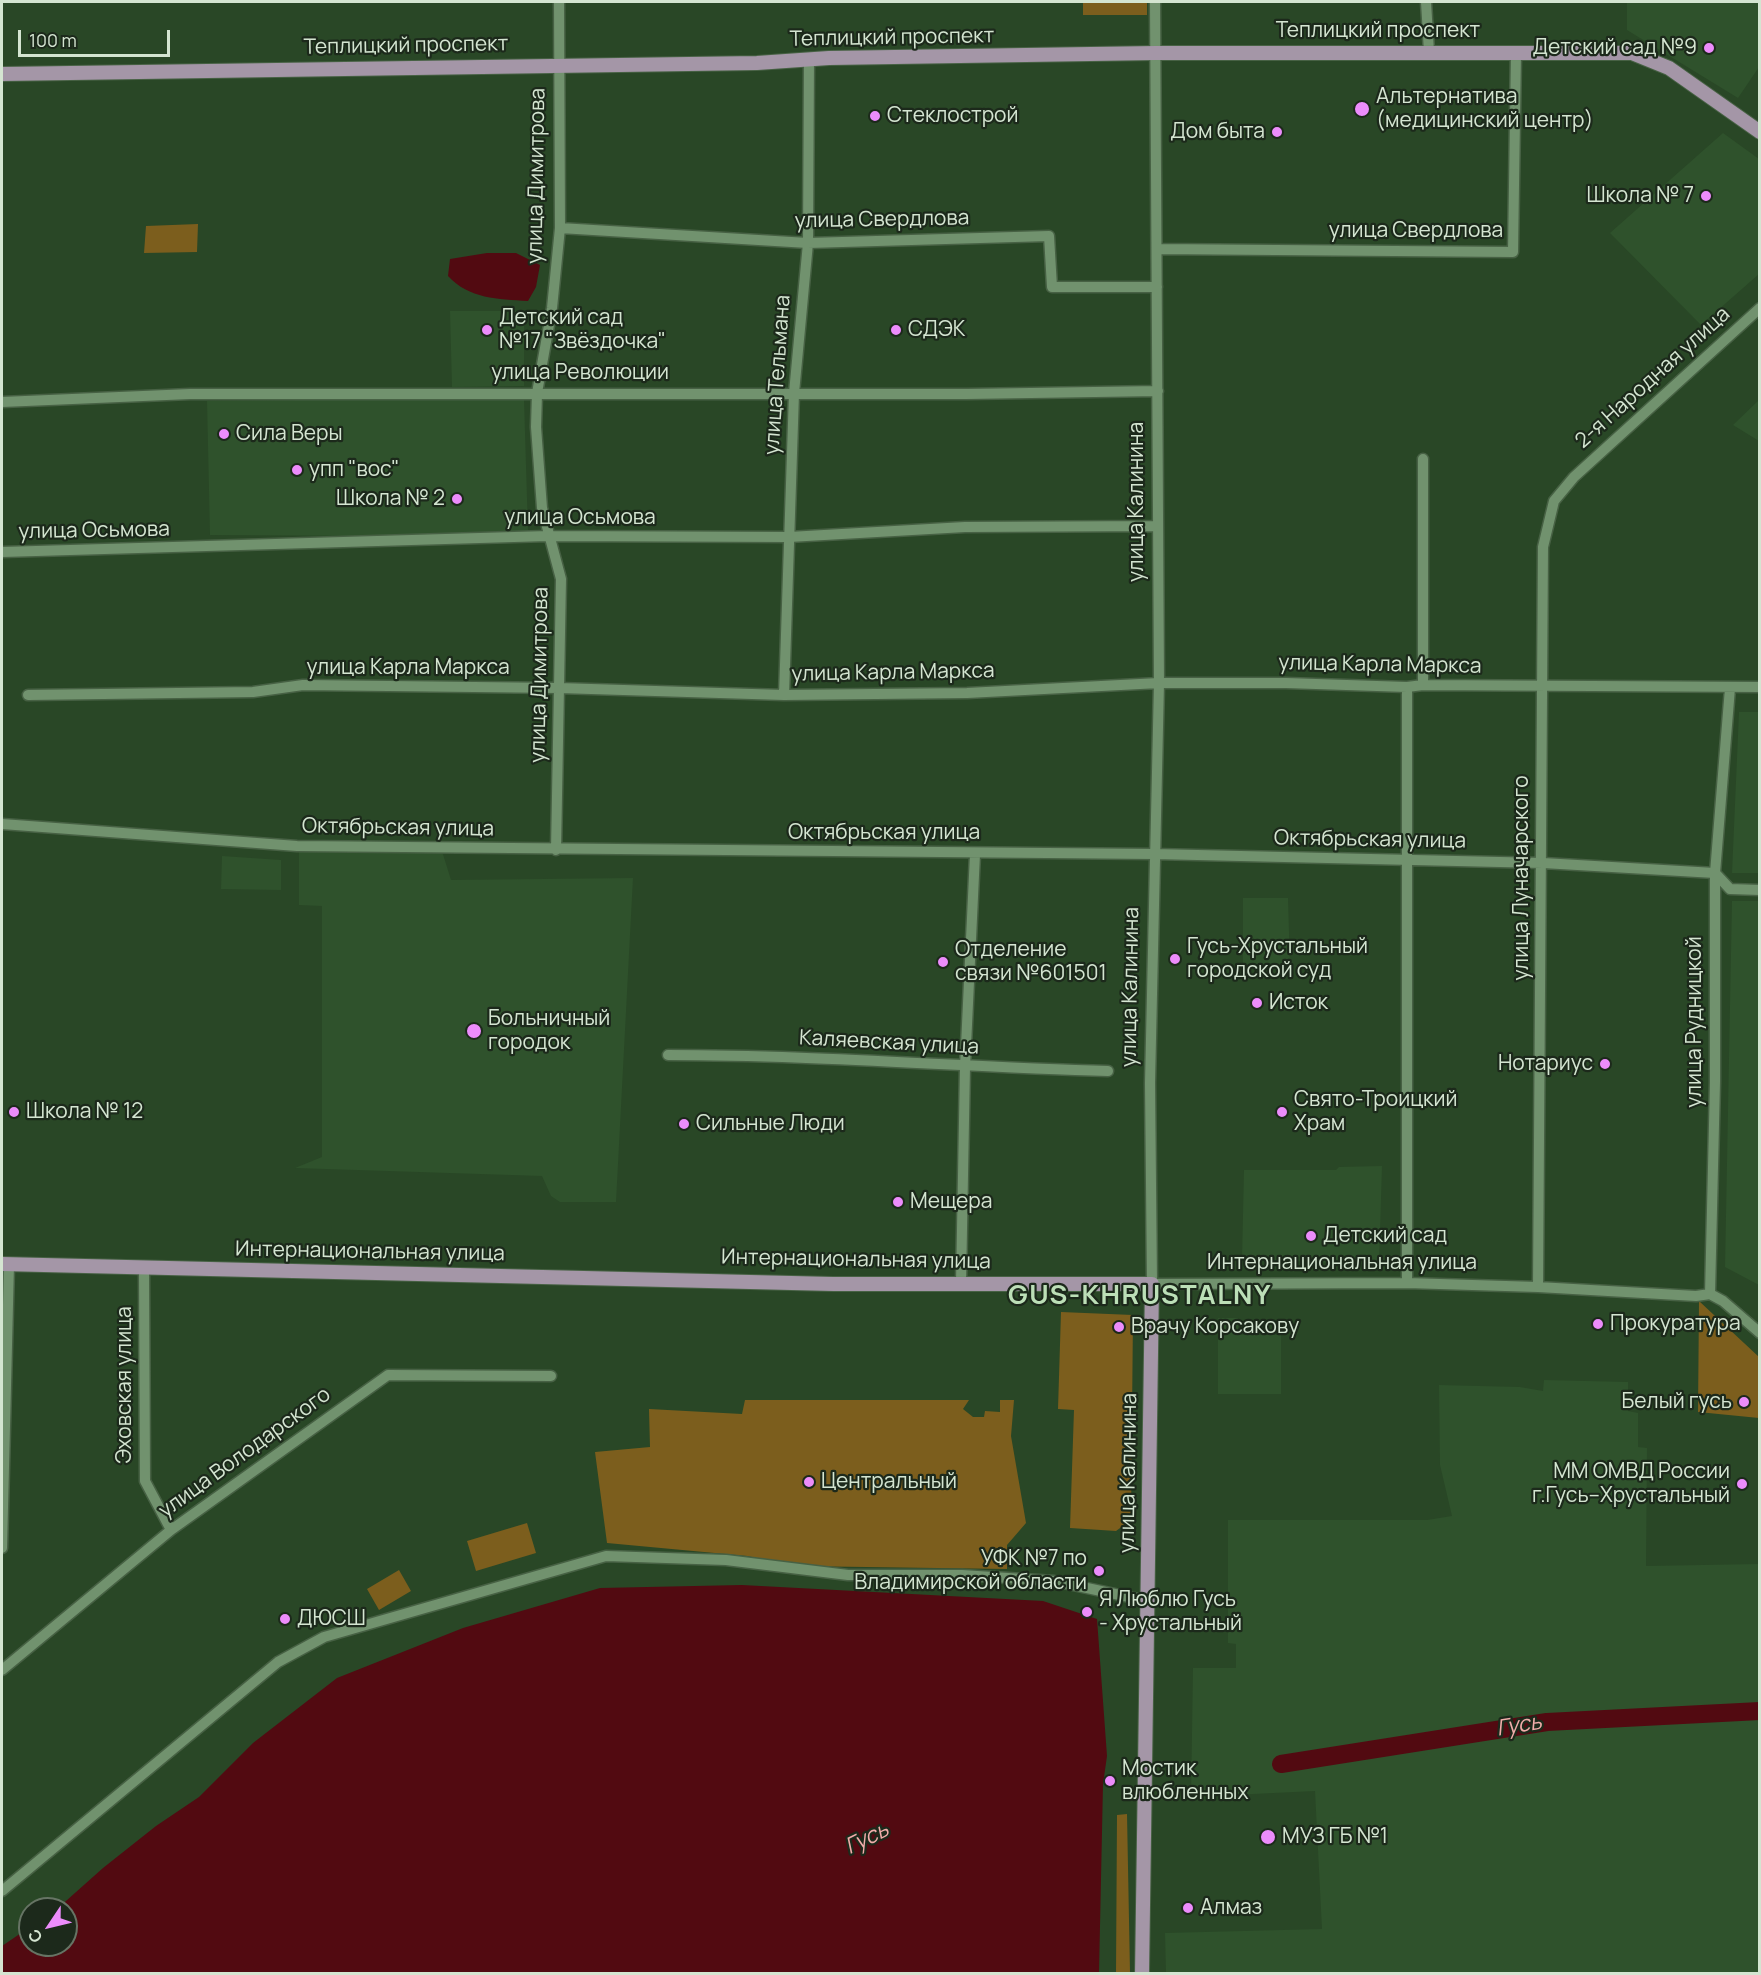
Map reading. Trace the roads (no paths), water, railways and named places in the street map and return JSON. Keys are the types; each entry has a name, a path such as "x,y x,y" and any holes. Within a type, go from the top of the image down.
{"main road":[{"name":"Теплицкий проспект","path":"2,74 558,64 757,63 809,59 1156,53 1632,53 1669,68 1760,132"},
{"name":"Интернациональная улица","path":"5,1264 833,1284 961,1282 1152,1284"},
{"name":"улица Калинина","path":"1142,1974 1152,1284"}],"street":[{"name":"улица Димитрова","path":"556,850 561,579 542,508 538,462 537,393 552,308 560,228 559,2"},
{"name":"улица Калинина","path":"1152,1284 1150,1083 1159,683 1155,2"},
{"path":"1426,2 1429,52"},
{"name":"улица Свердлова","path":"1157,249 1513,252 1516,52"},
{"name":"улица Тельмана","path":"784,694 794,393 808,243 809,59"},
{"name":"улица Свердлова","path":"560,228 808,243 1049,236 1052,287 1157,287"},
{"name":"2-я Народная улица","path":"1574,477 1760,308"},
{"name":"улица Революции","path":"2,402 190,394 968,394 1158,391"},
{"path":"1423,459 1423,685"},
{"name":"улица Луначарского","path":"1538,1287 1543,863 1541,686 1543,547 1554,501 1574,477"},
{"name":"улица Осьмова","path":"2,552 548,536 789,537 965,527 1158,526"},
{"name":"улица Карла Маркса","path":"28,695 253,692 303,686 560,688 784,694 967,693 1159,683 1286,683 1407,687 1423,685 1760,687"},
{"path":"1407,687 1407,1283"},
{"name":"улица Рудницкой","path":"1710,1294 1715,1083 1715,873 1730,688"},
{"name":"Октябрьская улица","path":"2,824 297,846 1154,854 1543,863 1715,873"},
{"path":"961,1282 965,1067 975,854"},
{"path":"1715,873 1730,889 1760,890"},
{"name":"Каляевская улица","path":"668,1055 786,1057 965,1067 1108,1071"},
{"path":"2,1548 5,1264"},
{"name":"Эховская улица","path":"144,1269 145,1481 171,1530"},
{"name":"Интернациональная улица","path":"1152,1284 1407,1283 1538,1287 1696,1296 1710,1294"},
{"path":"1710,1294 1723,1301 1760,1333"},
{"name":"улица Володарского","path":"2,1670 171,1530 388,1374 551,1376"},
{"path":"2,1891 278,1662 324,1637 606,1556 726,1560 848,1575 962,1575 1054,1581 1148,1601"}],"water":[{"path":"487,253 516,253 540,265 536,287 528,301 495,298 475,293 456,284 448,276 450,259"},
{"path":"742,1585 1043,1601 1097,1619 1107,1756 1103,1784 1099,1973 2,1973 2,1946 18,1935 18,1957 78,1957 78,1897 70,1897 156,1826 199,1797 253,1743 337,1678 463,1628 600,1588"}],"waterway":[{"name":"Гусь","path":"1281,1764 1547,1722 1760,1711"}],"place":[{"name":"Детский сад №9","path":"1709,48"},
{"name":"Альтернатива (медицинский центр)","path":"1362,109"},
{"name":"Стеклострой","path":"875,116"},
{"name":"Дом быта","path":"1277,132"},
{"name":"Школа № 7","path":"1706,196"},
{"name":"Детский сад №17 \"Звёздочка\"","path":"487,330"},
{"name":"СДЭК","path":"896,330"},
{"name":"Сила Веры","path":"224,434"},
{"name":"упп \"вос\"","path":"297,470"},
{"name":"Школа № 2","path":"457,499"},
{"name":"Гусь-Хрустальный городской суд","path":"1175,959"},
{"name":"Отделение связи №601501","path":"943,962"},
{"name":"Исток","path":"1257,1003"},
{"name":"Больничный городок","path":"474,1031"},
{"name":"Нотариус","path":"1605,1064"},
{"name":"Школа № 12","path":"14,1112"},
{"name":"Свято-Троицкий Храм","path":"1282,1112"},
{"name":"Сильные Люди","path":"684,1124"},
{"name":"Мещера","path":"898,1202"},
{"name":"Детский сад","path":"1311,1236"},
{"name":"Прокуратура","path":"1598,1324"},
{"name":"Врачу Корсакову","path":"1119,1327"},
{"name":"Белый гусь","path":"1744,1402"},
{"name":"Центральный","path":"809,1482"},
{"name":"ММ ОМВД России г.Гусь–Хрустальный","path":"1742,1484"},
{"name":"УФК №7 по Владимирской области","path":"1099,1571"},
{"name":"Я Люблю Гусь - Хрустальный","path":"1087,1612"},
{"name":"ДЮСШ","path":"285,1619"},
{"name":"Мостик влюбленных","path":"1110,1781"},
{"name":"МУЗ ГБ №1","path":"1268,1837"},
{"name":"Алмаз","path":"1188,1908"}],"district":[{"name":"GUS-KHRUSTALNY","path":"1140,1296"}]}
